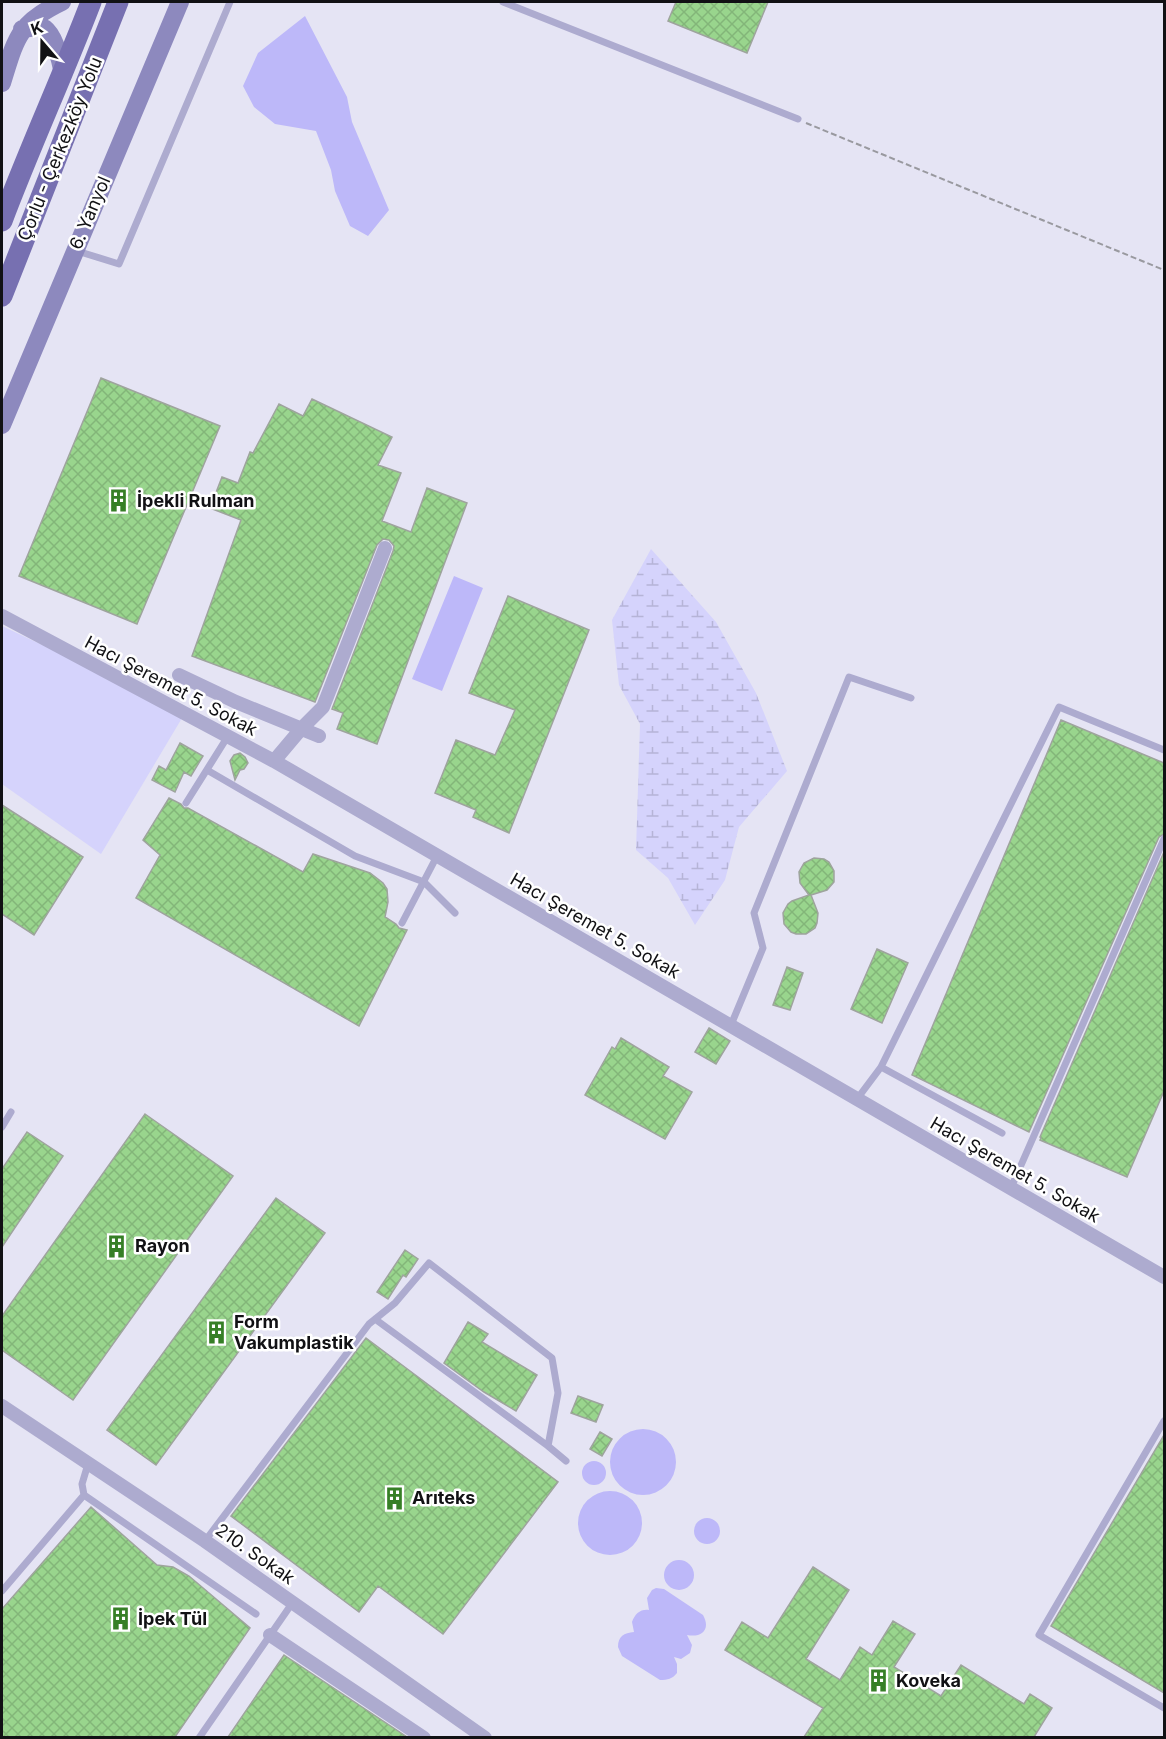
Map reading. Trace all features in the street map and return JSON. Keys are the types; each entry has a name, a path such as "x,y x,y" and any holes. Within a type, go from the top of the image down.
{"main road":[{"path":"2,83 13,45 22,29 34,17 63,2"},
{"name":"Çorlu - Çerkezköy Yolu","path":"2,221 91,2"},
{"name":"Çorlu - Çerkezköy Yolu","path":"2,296 118,2"},
{"name":"6. Yanyol","path":"2,425 180,2"},
{"path":"22,29 41,27 45,29 59,54 63,74"}],"street":[{"path":"274,761 323,707 385,548"},
{"name":"Hacı Şeremet 5. Sokak","path":"2,616 274,761 1164,1277"},
{"path":"179,675 236,702 319,736"},
{"name":"210. Sokak","path":"2,1406 205,1541 485,1737"},
{"path":"270,1635 424,1737"}],"lane":[{"path":"74,250 119,264 230,2"},
{"path":"503,2 798,119"},
{"path":"730,1025 763,948 754,913 849,677 911,698"},
{"path":"857,1099 882,1067 1059,706 1164,750"},
{"path":"186,803 228,736"},
{"path":"207,770 355,856 424,882 455,913"},
{"path":"1011,1188 1164,839"},
{"path":"402,923 437,856"},
{"path":"882,1067 1002,1133"},
{"path":"2,1126 11,1112"},
{"path":"205,1541 369,1324 395,1304 429,1263 552,1358 558,1393 548,1446"},
{"path":"375,1319 566,1461"},
{"path":"1164,1421 1040,1635 1164,1708"},
{"path":"88,1464 82,1484 84,1495 256,1614"},
{"path":"2,1591 84,1495"},
{"path":"199,1737 293,1602"}],"path":[{"path":"798,119 1164,270"}],"shaded area":[{"path":"2,2 1164,2 1164,1737 2,1738"},
{"path":"305,16 347,97 352,122 389,210 368,236 350,226 335,191 331,170 316,131 275,124 254,107 243,86 258,53"},
{"path":"454,576 483,588 442,691 412,679"},
{"path":"643,1429 656,1432 666,1439 673,1449 676,1462 673,1475 666,1485 656,1492 643,1495 630,1492 620,1485 613,1475 610,1462 613,1449 620,1439 630,1432"},
{"path":"594,1461 603,1464 606,1473 603,1482 594,1485 585,1482 582,1473 585,1464"},
{"path":"604,1491 616,1491 633,1500 640,1511 642,1523 640,1535 633,1546 616,1555 604,1555 592,1550 583,1541 578,1529 578,1517 583,1505 592,1496"},
{"path":"707,1518 716,1522 720,1531 716,1540 707,1544 698,1540 694,1531 698,1522"},
{"path":"679,1560 690,1564 694,1575 690,1586 679,1590 668,1586 664,1575 668,1564"},
{"path":"656,1588 664,1589 703,1615 706,1624 701,1634 687,1635 692,1645 690,1653 681,1659 674,1657 677,1673 665,1680 660,1680 622,1656 618,1647 622,1636 634,1632 632,1622 636,1614 649,1610 647,1598"}],"green space":[{"path":"651,549 716,622 756,693 787,771 739,827 725,880 695,925 668,878 636,850 640,724 619,685 612,620"},
{"path":"2,626 57,652 182,718 101,854 2,784"}],"building":[{"path":"676,2 768,2 747,53 668,21"},
{"name":"İpekli Rulman","path":"101,378 220,426 137,624 19,576"},
{"path":"312,399 392,437 378,465 401,473 382,521 411,532 427,488 467,503 377,744 337,729 343,713 332,709 393,551 394,546 389,540 383,539 377,545 315,702 192,656 241,520 210,508 222,477 238,483 250,452 253,453 279,404 303,416"},
{"path":"508,596 589,630 509,833 473,817 476,810 435,793 456,740 495,755 515,710 469,693"},
{"path":"1061,720 1164,763 1164,834 1159,837 1029,1132 912,1075"},
{"path":"180,743 203,756 191,776 184,772 175,792 152,780 159,766 166,770"},
{"path":"240,753 248,763 244,769 240,770 235,780 230,761 234,755"},
{"path":"169,798 303,872 313,854 370,873 383,883 387,889 388,902 385,917 399,928 407,930 359,1026 136,898 160,855 143,840"},
{"path":"2,805 83,857 34,935 2,914"},
{"path":"1164,852 1164,1091 1127,1177 1040,1140 1040,1137"},
{"path":"814,858 829,862 834,871 834,882 827,890 811,895 818,913 815,928 806,934 796,934 784,924 783,913 792,901 809,895 800,883 799,872 804,863"},
{"path":"877,949 908,963 882,1023 851,1009"},
{"path":"787,967 803,973 790,1010 773,1005"},
{"path":"709,1028 730,1041 716,1064 695,1052"},
{"path":"621,1038 669,1067 663,1076 692,1092 665,1139 585,1095 612,1047 615,1049"},
{"name":"Rayon","path":"145,1114 233,1176 73,1400 2,1350 2,1316"},
{"path":"27,1132 63,1156 2,1247 2,1169"},
{"name":"Form Vakumplastik","path":"276,1198 325,1233 156,1465 107,1430"},
{"path":"405,1250 418,1259 406,1277 403,1275 388,1299 377,1292"},
{"path":"468,1322 488,1334 482,1342 537,1375 516,1411 484,1392 444,1363"},
{"name":"Arıteks","path":"366,1338 558,1482 443,1634 378,1586 359,1612 231,1516"},
{"path":"578,1396 603,1405 596,1422 571,1413"},
{"path":"600,1432 612,1439 602,1456 590,1449"},
{"path":"1164,1435 1164,1693 1051,1626"},
{"name":"İpek Tül","path":"91,1507 157,1565 173,1567 189,1576 250,1628 175,1737 2,1737 2,1609"},
{"name":"Koveka","path":"813,1567 849,1590 806,1659 840,1680 860,1647 872,1655 893,1621 915,1634 894,1667 941,1696 961,1665 1024,1704 1030,1694 1052,1708 1034,1737 804,1737 823,1708 725,1650 742,1622 768,1638"},
{"path":"284,1655 407,1737 228,1737"}],"place":[{"name":"İpekli Rulman","path":"119,501"},
{"name":"Rayon","path":"117,1246"},
{"name":"Form Vakumplastik","path":"216,1332"},
{"name":"Arıteks","path":"394,1498"},
{"name":"İpek Tül","path":"120,1619"},
{"name":"Koveka","path":"878,1681"}]}
